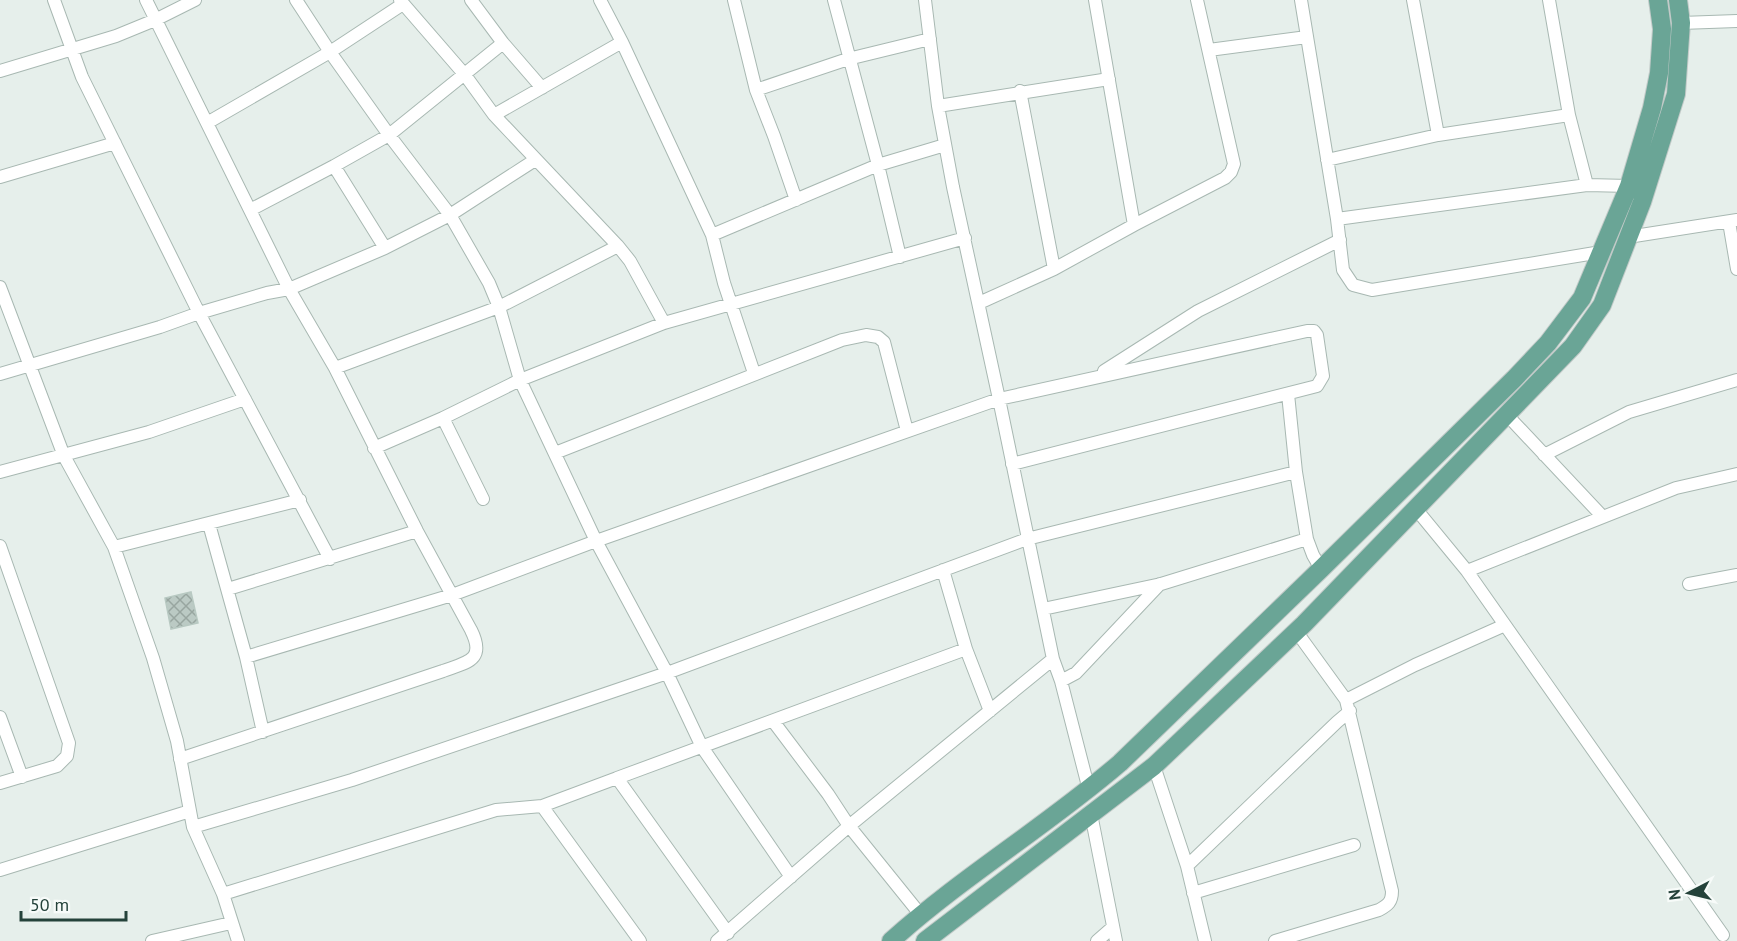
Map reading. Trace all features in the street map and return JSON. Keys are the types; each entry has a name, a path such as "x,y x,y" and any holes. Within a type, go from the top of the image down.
{"main road":[{"path":"891,941 920,914 1089,790 1120,763 1321,569 1548,343 1582,298 1629,186 1653,108 1659,73 1662,29 1658,0"},
{"path":"925,941 1154,766 1296,631 1574,345 1602,305 1642,202 1676,94 1681,23 1678,0"}],"street":[{"path":"54,0 70,50 82,77 199,313 330,559"},
{"path":"146,0 290,289 335,368 417,531 477,642 478,651 472,660 180,759"},
{"path":"0,71 116,36 195,0"},
{"path":"296,0 388,135 450,215 489,283 499,307 520,380 596,541 667,673 702,747 791,877"},
{"path":"471,0 503,44 542,88"},
{"path":"600,0 712,235 724,284 754,373"},
{"path":"734,0 756,90 796,200"},
{"path":"834,0 900,258"},
{"path":"925,0 945,145 1053,659 1061,681 1089,790"},
{"path":"1095,0 1134,225"},
{"path":"979,303 1054,269 1225,178 1231,172 1234,164 1232,151 1197,0"},
{"path":"1301,0 1337,219 1343,270 1353,285 1372,290 1601,252"},
{"path":"1413,0 1438,135"},
{"path":"1549,0 1569,115 1587,185"},
{"path":"207,123 330,52 401,2 465,75 494,115 618,246 630,261 664,323"},
{"path":"1681,23 1737,21"},
{"path":"1209,50 1307,37"},
{"path":"756,90 848,59 930,39"},
{"path":"494,115 622,42"},
{"path":"250,210 388,135 503,44"},
{"path":"938,106 1109,79"},
{"path":"1020,92 1054,269"},
{"path":"1327,160 1438,135 1569,115"},
{"path":"0,177 115,143"},
{"path":"712,235 878,165 945,145"},
{"path":"0,374 30,367 267,293 290,289 385,248 450,215 535,160"},
{"path":"334,166 385,248"},
{"path":"1337,219 1587,185 1629,186"},
{"path":"1628,237 1733,221 1737,269"},
{"path":"374,448 443,418 520,380 664,323 965,238"},
{"path":"1095,377 1198,311 1340,240"},
{"path":"335,368 499,307 618,246"},
{"path":"0,287 64,456 114,547 153,658 180,759 193,827 223,894 238,941"},
{"path":"246,657 452,595 596,541 999,399 1307,331 1314,332 1319,342 1323,376 1322,382 1317,386 1012,464"},
{"path":"555,453 754,373 842,340 866,335 878,337 884,342 907,431"},
{"path":"1544,455 1629,412 1737,380"},
{"path":"1288,394 1306,539 1321,569"},
{"path":"0,472 149,432 245,399"},
{"path":"1507,415 1602,516"},
{"path":"443,418 483,499"},
{"path":"193,827 352,780 667,673 1027,539 1296,472"},
{"path":"1467,571 1676,488 1737,474"},
{"path":"114,547 300,500"},
{"path":"1416,509 1467,571 1723,934"},
{"path":"209,524 246,657 263,732"},
{"path":"228,589 417,531"},
{"path":"1043,609 1161,584 1306,539"},
{"path":"0,548 69,743 67,756 57,766 0,783"},
{"path":"944,570 966,649 990,711"},
{"path":"1689,584 1737,575"},
{"path":"1061,681 1076,673 1161,584"},
{"path":"1187,866 1336,722 1348,706 1415,665 1505,625"},
{"path":"1275,941 1379,910 1392,900 1392,891 1348,706 1296,631"},
{"path":"223,894 496,810 542,807 966,649"},
{"path":"617,778 723,937 849,826 1053,659"},
{"path":"0,717 22,777"},
{"path":"772,721 828,794 849,826 920,914"},
{"path":"1154,766 1187,866 1205,941"},
{"path":"542,807 640,941"},
{"path":"0,870 190,811"},
{"path":"1091,814 1116,941"},
{"path":"1193,893 1354,845"},
{"path":"152,941 231,923"},
{"path":"1097,941 1113,927"}],"building":[{"path":"191,592 198,623 171,629 165,598"}]}
